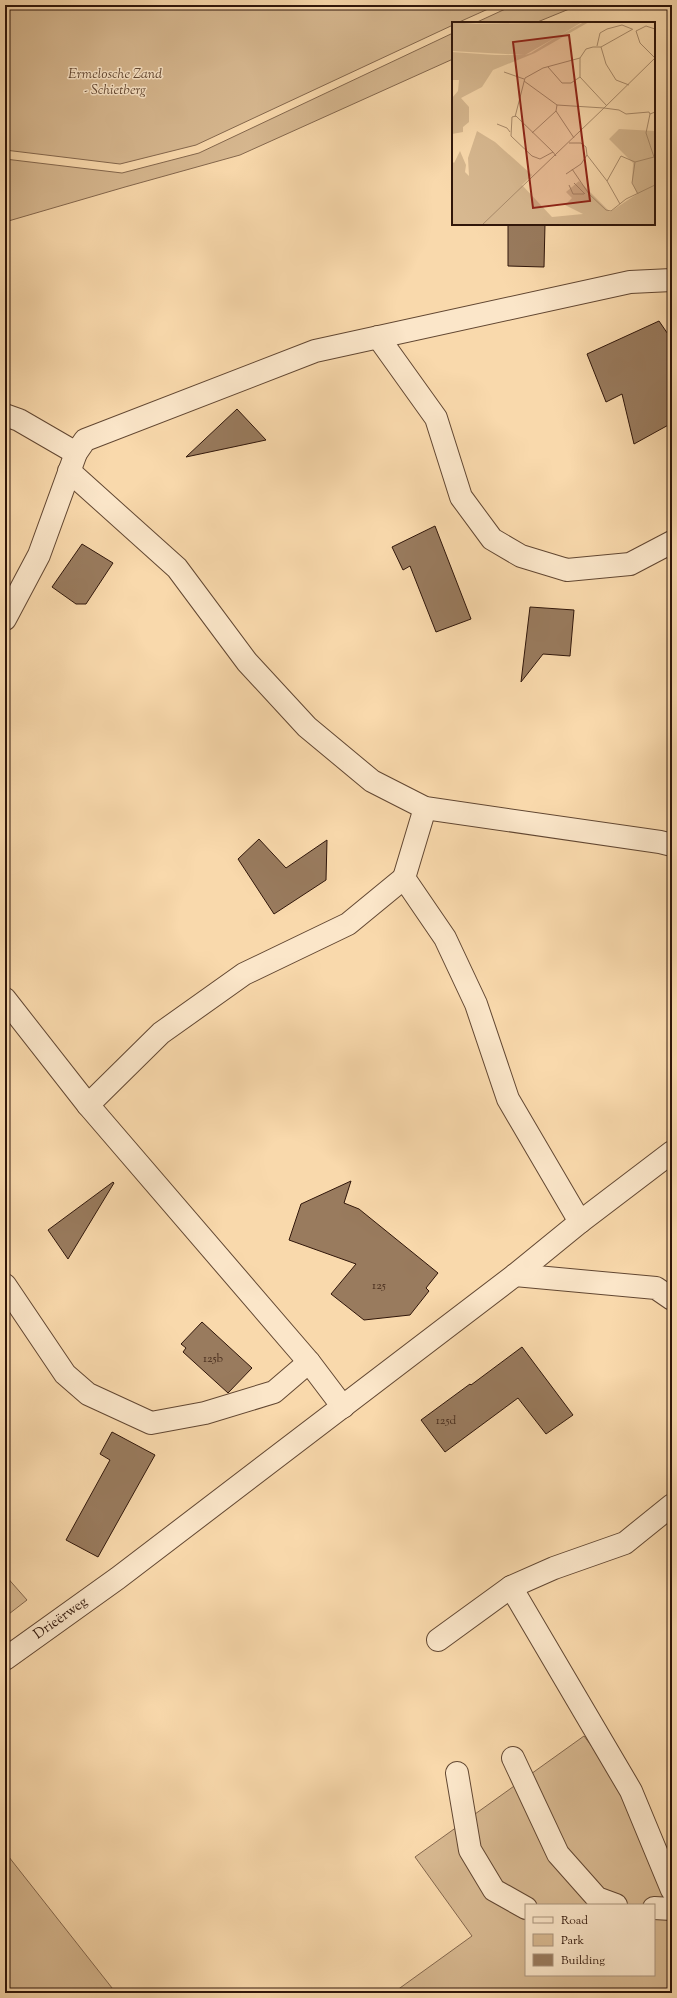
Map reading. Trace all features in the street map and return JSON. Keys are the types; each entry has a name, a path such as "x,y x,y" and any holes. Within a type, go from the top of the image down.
{"street":[{"path":"5,619 39,555 73,462 85,440 308,354 378,337 630,282 672,280"},
{"path":"378,337 436,418 461,497 492,539 521,556 568,570 630,564 672,542"},
{"path":"5,415 19,420 73,462 177,568 247,662 307,727 372,781 425,808 672,845"},
{"path":"88,1105 161,1033 244,974 348,924 404,878 425,808"},
{"path":"404,878 445,938 476,1004 508,1099 580,1222"},
{"path":"5,999 88,1105 309,1362 343,1407"},
{"name":"Drieërweg","path":"5,1659 118,1578 343,1407 672,1152"},
{"path":"515,1275 656,1288 672,1299"},
{"path":"5,1285 65,1374 88,1394 151,1423 205,1412 274,1392 309,1362"},
{"path":"438,1640 511,1587 554,1568 625,1542 672,1506"},
{"path":"511,1587 631,1791 672,1890"},
{"path":"513,1758 558,1854 597,1898 613,1904"},
{"path":"457,1773 470,1850 494,1890 525,1907"},
{"path":"655,1908 672,1909"}],"green space":[{"name":"Ermelosche Zand - Schietberg","path":"5,5 497,5 459,22 452,22 452,25 196,145 120,164 5,150"},
{"path":"514,5 579,5 537,22 477,22"},
{"path":"452,33 452,59 240,155 5,222 5,159 122,173 199,153"},
{"path":"5,1575 27,1600 5,1617"},
{"path":"584,1736 672,1854 672,1993 393,1993 472,1936 415,1857"},
{"path":"5,1852 116,1993 5,1993"}],"building":[{"path":"508,225 545,225 544,267 508,266"},
{"path":"659,321 672,340 672,423 634,444 622,394 606,402 587,354"},
{"path":"237,409 266,440 186,457"},
{"path":"435,526 471,619 436,632 410,566 403,570 392,547"},
{"path":"82,544 113,563 86,604 76,604 52,587"},
{"path":"530,607 574,610 570,656 543,654 521,682"},
{"path":"259,839 286,868 327,840 326,880 274,914 238,859"},
{"path":"351,1181 344,1203 359,1209 438,1273 426,1288 429,1291 410,1315 364,1320 331,1294 356,1264 289,1240 301,1204"},
{"path":"113,1182 114,1183 68,1259 48,1230"},
{"path":"202,1322 252,1368 228,1393 183,1352 186,1348 181,1344"},
{"path":"522,1347 573,1415 546,1434 518,1398 445,1452 421,1420"},
{"path":"112,1432 155,1455 98,1557 66,1540 110,1460 100,1454"}]}
